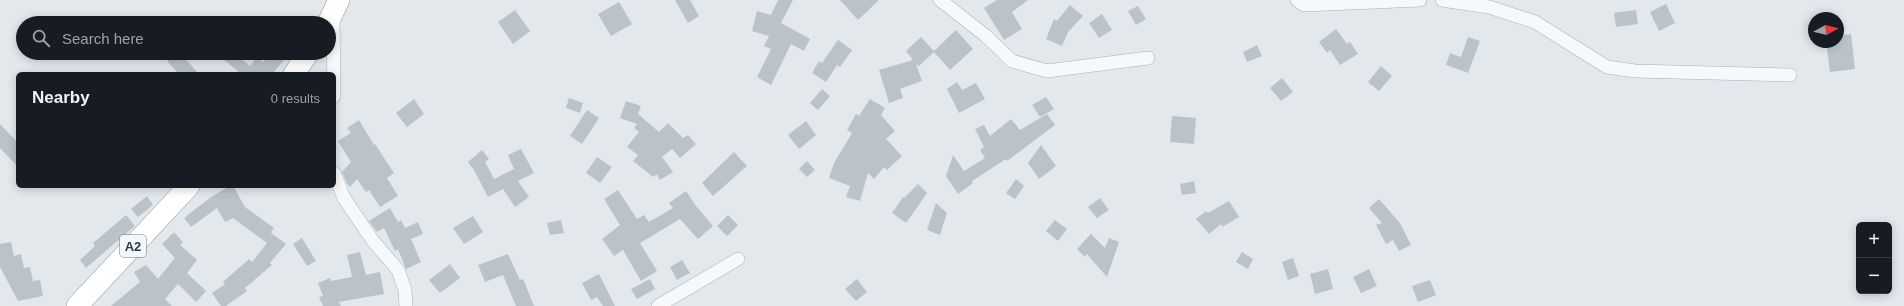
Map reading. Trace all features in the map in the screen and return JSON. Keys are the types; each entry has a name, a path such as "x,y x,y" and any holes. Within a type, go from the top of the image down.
{"highway":[{"path":"295,72 303,60"},
{"name":"A2","path":"77,306 187,188"}],"street":[{"path":"940,0 986,36 1012,62 1047,71 1148,58"},
{"path":"1298,0 1304,5 1420,0"},
{"path":"1442,0 1489,7 1535,22 1607,67 1635,71 1790,75"},
{"path":"334,60 334,72"},
{"path":"336,177 344,198 373,241 398,270 405,290 406,306"},
{"path":"658,306 738,259"}],"building":[{"path":"675,0 690,0 699,16 688,23"},
{"path":"778,0 793,0 781,23 810,39 804,51 791,44 771,85 757,77 771,49 764,46 769,36 752,31 757,11 771,15"},
{"path":"840,0 879,0 858,20"},
{"path":"997,0 1028,0 1012,12 1022,29 1004,40 984,8"},
{"path":"619,2 632,24 611,36 598,14"},
{"path":"1666,4 1675,23 1659,31 1650,12"},
{"path":"1070,5 1083,16 1068,32 1062,46 1046,39 1054,19 1057,21"},
{"path":"1138,6 1146,19 1136,25 1128,11"},
{"path":"515,10 530,31 513,44 498,22"},
{"path":"1636,10 1638,24 1616,27 1614,13"},
{"path":"1102,14 1112,30 1099,38 1089,23"},
{"path":"1336,29 1347,44 1350,42 1358,54 1340,65 1330,50 1327,53 1319,42"},
{"path":"956,30 973,49 950,70 934,52 919,66 916,64 922,81 900,89 903,98 889,103 879,70 913,60 906,51 921,37 934,51"},
{"path":"1851,34 1855,69 1830,72 1827,48 1844,48 1844,35"},
{"path":"1468,37 1480,41 1468,73 1446,65 1450,53 1461,57"},
{"path":"838,40 852,50 840,67 837,65 826,82 812,73 819,61 822,63"},
{"path":"1257,45 1262,56 1247,62 1243,52"},
{"path":"186,60 197,72 177,72 167,61"},
{"path":"224,60 243,60 250,66 255,60 261,60 263,62 265,60 284,60 274,72 239,72"},
{"path":"1381,66 1392,76 1379,91 1368,82"},
{"path":"1282,78 1293,92 1281,101 1270,88"},
{"path":"957,82 962,90 976,83 985,99 959,113 947,89"},
{"path":"822,89 830,96 818,110 810,103"},
{"path":"1046,97 1054,109 1040,117 1032,105"},
{"path":"569,98 583,103 580,113 566,108"},
{"path":"414,99 424,114 407,127 396,113"},
{"path":"870,99 885,108 881,115 895,131 886,139 902,156 887,170 884,167 874,179 868,173 860,201 846,197 850,186 829,178 834,163 852,133 847,130 856,114 859,116"},
{"path":"626,101 641,106 638,114 659,132 668,123 683,138 688,135 696,144 680,158 672,149 662,157 673,172 660,180 657,174 653,177 633,161 638,155 627,147 639,132 634,128 637,124 620,118"},
{"path":"587,110 599,118 582,144 570,136"},
{"path":"1047,114 1055,125 1007,161 1006,159 972,181 973,183 958,194 946,176 953,155 964,171 985,158 980,150 984,147 975,129 984,125 990,136 1011,119 1020,130"},
{"path":"1172,116 1196,118 1194,144 1170,142"},
{"path":"359,120 374,145 375,144 394,173 387,178 398,196 380,207 369,190 366,192 357,179 350,187 347,184 342,172 351,162 338,141 351,133 347,128"},
{"path":"806,121 816,135 799,149 788,135"},
{"path":"0,124 16,141 16,165 0,148"},
{"path":"1041,145 1056,166 1039,179 1028,163"},
{"path":"521,149 534,173 518,181 529,197 515,207 503,189 488,197 474,170 468,162 482,150 489,159 485,162 494,179 514,169 508,155"},
{"path":"734,152 747,166 713,196 702,183"},
{"path":"597,157 612,167 600,183 586,173"},
{"path":"807,161 815,170 807,177 799,169"},
{"path":"1016,179 1024,186 1015,199 1006,193"},
{"path":"1194,181 1196,193 1182,195 1180,184"},
{"path":"918,184 927,193 906,223 892,213 903,197 904,198"},
{"path":"227,188 234,188 245,207 274,228 271,233 286,244 270,263 272,265 245,288 247,291 226,306 221,306 212,293 225,284 223,282 249,259 252,262 267,243 233,218 225,222 217,208 191,227 184,218 211,197"},
{"path":"618,190 637,219 644,215 649,222 673,208 669,203 686,191 696,206 713,226 698,239 680,219 640,243 657,271 641,281 623,250 614,256 602,239 620,225 604,199"},
{"path":"147,196 153,205 138,217 131,209"},
{"path":"1100,198 1109,210 1097,218 1088,207"},
{"path":"1379,199 1400,223 1411,245 1399,251 1393,240 1386,244 1376,225 1382,223 1369,208"},
{"path":"1229,201 1239,217 1222,227 1221,224 1209,234 1196,219 1206,211 1208,213"},
{"path":"936,203 947,213 940,235 927,230"},
{"path":"390,208 398,222 401,220 405,228 418,222 423,234 411,239 421,262 406,269 398,249 395,251 384,228 377,232 369,221"},
{"path":"126,215 135,226 86,268 80,260 95,246 93,243"},
{"path":"728,215 738,225 727,236 717,226"},
{"path":"473,216 483,232 464,244 453,228"},
{"path":"561,220 564,233 550,235 547,223"},
{"path":"1055,220 1067,229 1058,241 1046,231"},
{"path":"174,232 183,242 180,245 197,260 187,273 206,291 196,302 178,284 165,299 172,306 111,306 140,282 134,272 146,265 158,279 175,258 162,244"},
{"path":"1091,234 1105,248 1109,238 1119,242 1107,277 1087,254 1085,257 1077,249"},
{"path":"302,238 316,261 307,266 293,244"},
{"path":"11,242 14,256 21,254 24,268 30,267 33,281 40,280 43,296 18,301 0,267 0,244"},
{"path":"360,252 366,275 380,272 384,294 339,302 341,306 323,306 319,297 323,296 318,283 330,278 331,281 352,277 347,255"},
{"path":"1242,252 1253,259 1248,269 1236,262"},
{"path":"508,254 520,280 523,279 534,306 516,306 503,275 485,282 478,265"},
{"path":"1293,258 1299,276 1288,280 1282,262"},
{"path":"682,260 690,273 677,280 670,267"},
{"path":"450,264 460,278 440,293 429,280"},
{"path":"1328,269 1333,289 1315,294 1310,274"},
{"path":"1369,269 1377,286 1361,293 1353,277"},
{"path":"599,274 615,306 603,306 597,297 591,300 582,283"},
{"path":"650,279 655,289 637,299 631,289"},
{"path":"857,279 867,292 856,301 845,289"},
{"path":"1430,280 1436,295 1418,302 1412,286"}]}
